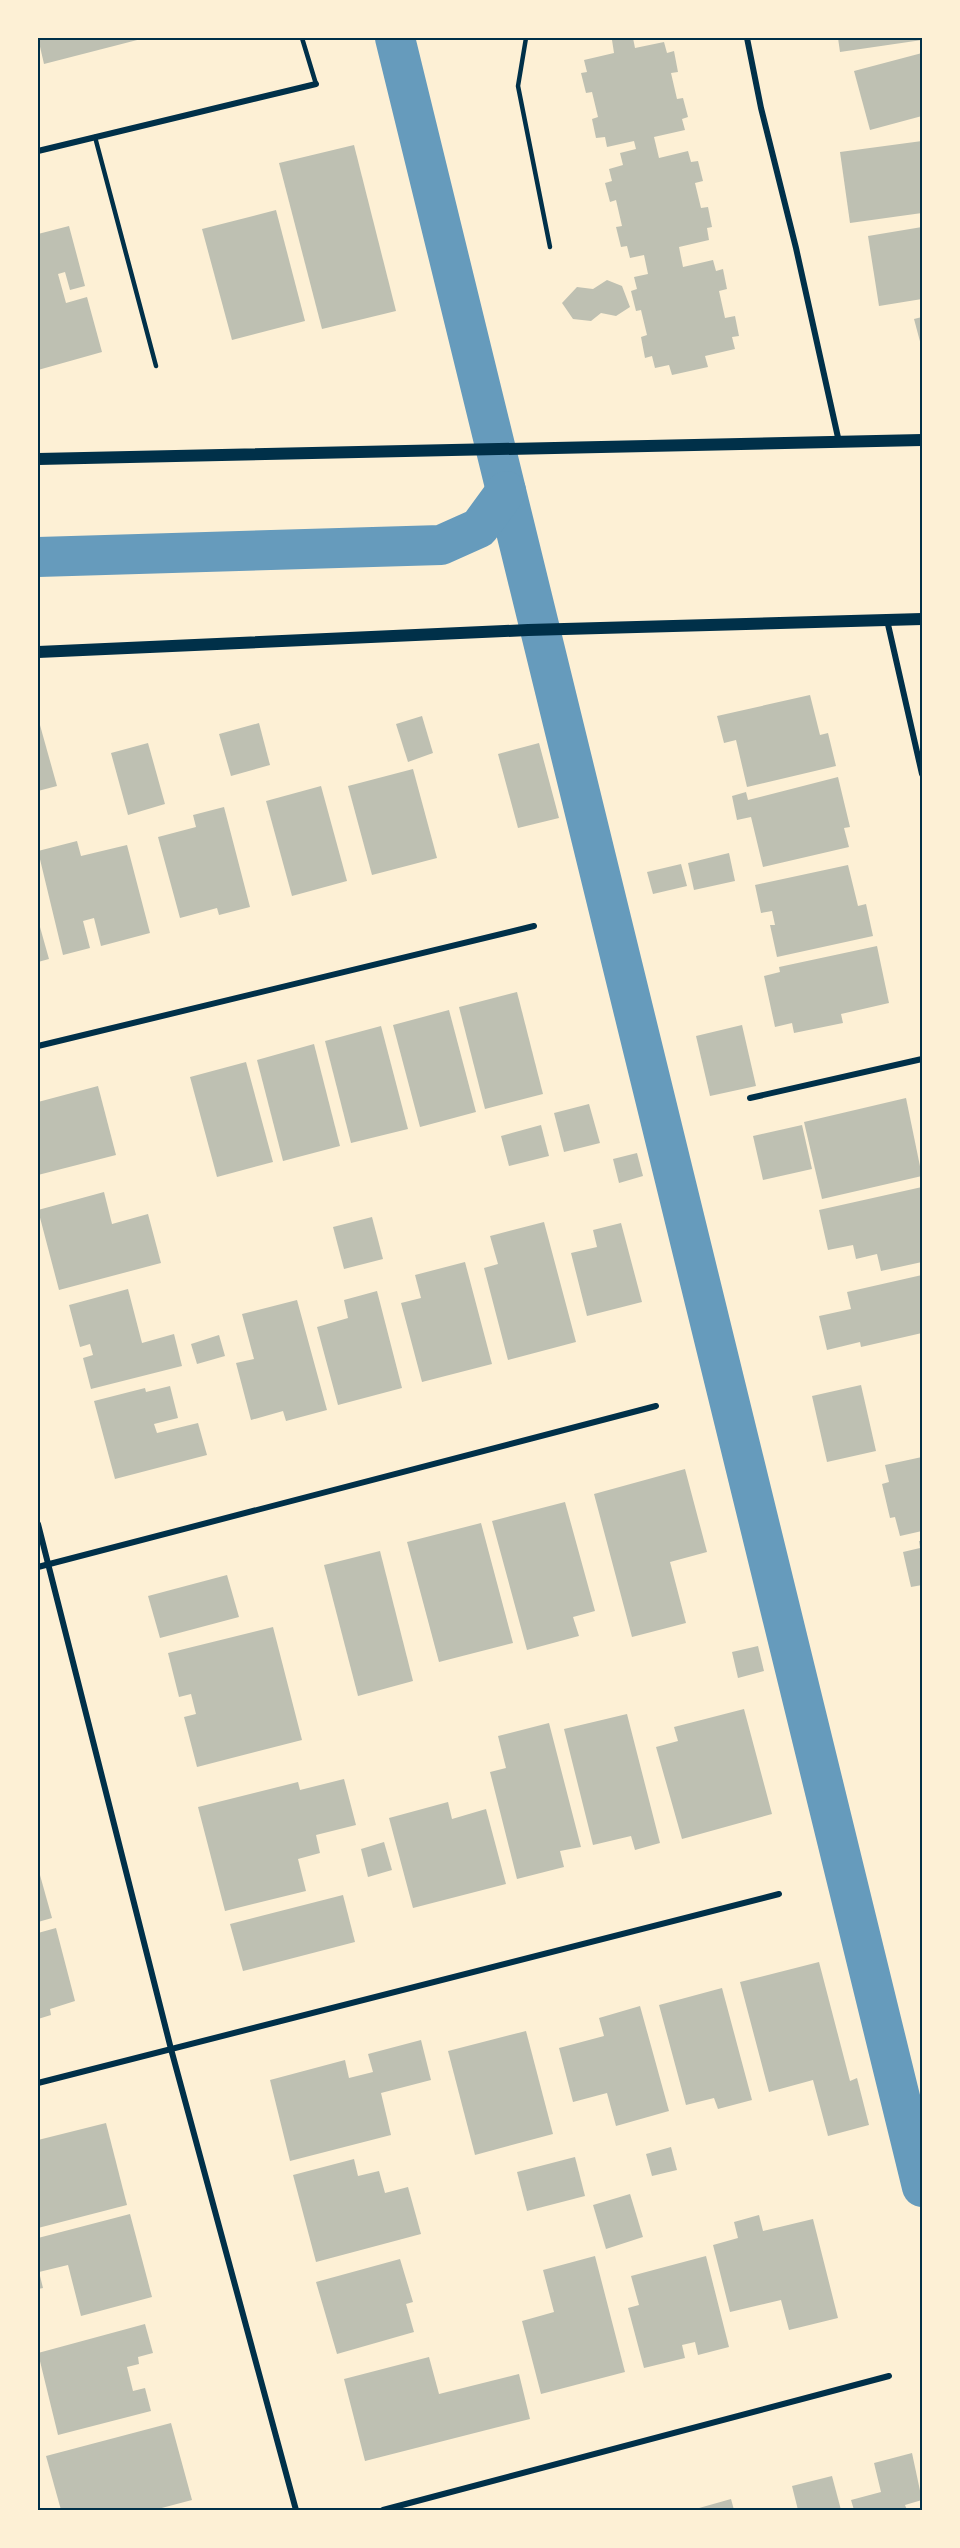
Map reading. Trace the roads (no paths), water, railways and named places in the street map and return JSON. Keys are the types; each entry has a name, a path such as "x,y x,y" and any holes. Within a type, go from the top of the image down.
{"main road":[{"path":"38,459 922,440"},
{"path":"38,652 528,630 922,619"}],"street":[{"path":"747,38 761,108 796,248 839,443"},
{"path":"38,151 316,84"},
{"path":"887,620 922,774"},
{"path":"38,1046 534,926"},
{"path":"750,1098 922,1059"},
{"path":"38,1567 656,1406"},
{"path":"38,1524 171,2049 296,2511"},
{"path":"38,2083 779,1894"},
{"path":"383,2511 889,2376"}],"lane":[{"path":"302,38 316,84"},
{"path":"526,38 518,86 550,248"},
{"path":"95,137 156,366"}],"waterway":[{"path":"395,38 922,2187"},
{"path":"38,557 441,545 479,528 506,491"}]}
